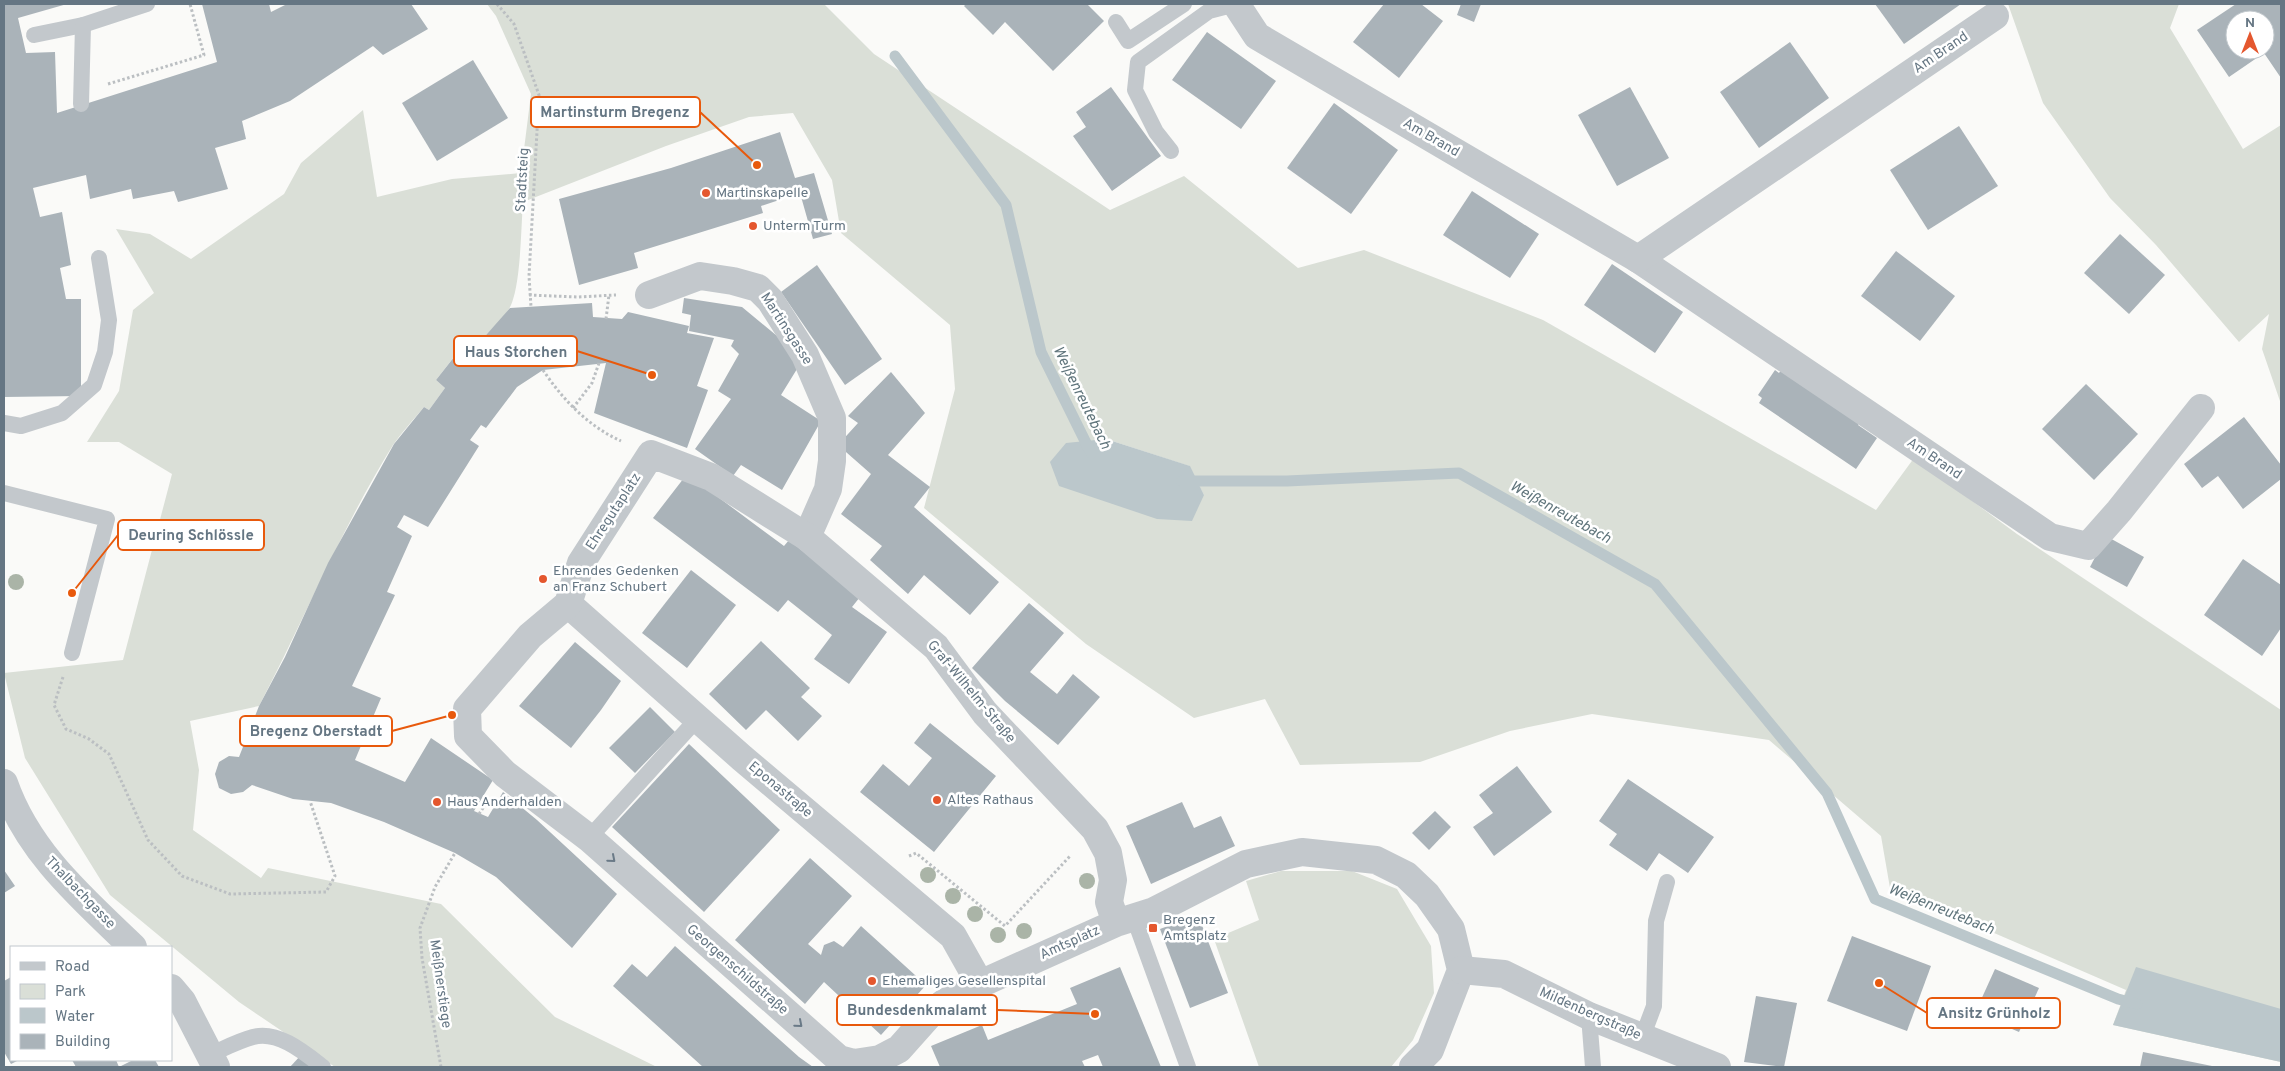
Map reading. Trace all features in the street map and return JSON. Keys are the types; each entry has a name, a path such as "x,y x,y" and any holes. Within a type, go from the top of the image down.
{"street":[{"name":"Am Brand","path":"1236,4 1256,36 1638,259 2050,537 2088,546 2119,511 2200,408"},
{"name":"Am Brand","path":"1638,259 1995,16"},
{"name":"Martinsgasse","path":"649,295 700,276 734,280 758,288 770,300 800,347 832,418 832,461 828,489 807,537"},
{"name":"Graf-Wilhelm-Straße","path":"651,454 711,477 807,537 936,647 985,713 1095,829 1108,853 1113,880 1109,902 1125,920"},
{"name":"Ehregutaplatz","path":"568,604 581,563 651,454"},
{"name":"Eponastraße","path":"568,604 953,936 980,984"},
{"name":"Georgenschildstraße","path":"568,604 530,636 467,709 468,736 505,774 589,838 838,1059 854,1063 882,1063 899,1049 932,1012 944,1003 980,984"},
{"name":"Thalbachgasse","path":"4,783 11,804 34,843 59,875 132,946"},
{"name":"Amtsplatz","path":"980,984 1125,920 1154,911 1246,864 1302,852 1376,860 1406,874 1427,895 1451,929 1461,970"},
{"name":"Mildenbergstraße","path":"1461,970 1504,974 1589,1016 1717,1067"},
{"path":"1413,1067 1430,1050 1461,970"},
{"path":"172,989 182,1001 213,1061"}],"lane":[{"path":"34,34 83,25 109,10 147,4"},
{"path":"1116,22 1128,40 1184,4"},
{"path":"1171,151 1156,132 1135,90 1138,62 1209,11 1236,4"},
{"path":"81,98 83,25"},
{"path":"4,423 21,426 62,413 94,385 105,352 109,320 99,258"},
{"path":"4,493 107,519 72,653"},
{"path":"589,838 698,718"},
{"path":"1642,1038 1654,1006 1656,921 1667,882"},
{"path":"1125,920 1188,1067"},
{"path":"1589,1016 1593,1067"},
{"path":"213,1061 255,1036 278,1038 294,1045 323,1067"}],"path":[{"path":"81,98 204,55 190,4"},
{"name":"Stadtsteig","path":"497,4 514,24 539,95 529,295 531,307"},
{"path":"529,295 600,296"},
{"path":"606,318 609,295"},
{"path":"573,408 592,383 599,363"},
{"path":"544,370 557,391 573,408 603,433 651,454"},
{"path":"72,653 54,705 66,729 89,739 109,754 148,840 182,876 230,894 326,892 336,876 310,801"},
{"name":"Meißnerstiege","path":"441,1067 422,958 420,928 435,887 455,853"},
{"path":"873,868 916,853 1005,926 1055,872"}],"green space":[{"path":"487,4 824,4 874,54 1110,210 1184,176 1298,268 1364,250 1543,320 1876,510 1914,458 2017,534 2281,710 2281,1062 2113,1025 2126,990 1890,888 1881,836 1769,740 1592,714 1510,731 1420,762 1300,765 1265,699 1194,718 1086,644 924,508 955,389 950,325 841,233 832,180 793,113 749,117 666,146 523,202 518,273 513,300 509,309 467,360 457,353 436,380 445,388 429,410 424,407 393,445 356,509 259,706 190,721 199,770 193,830 261,878 268,868 441,904 555,1017 657,1067 335,1067 239,1002 110,895 25,758 4,673 123,660 172,474 119,442 87,442 119,391 133,310 154,293 116,229 150,234 191,259 284,194 301,163 363,110 377,197 452,179 521,173 531,94 496,16","holes":["1106,439 1189,466 1204,495"]},
{"path":"2008,4 2179,4 2170,28 2243,149 2281,125 2281,404 2262,349 2269,314 2239,342 2156,245 2110,198 2043,103"},
{"path":"1281,871 1352,871 1397,889 1431,946 1434,993 1413,1040 1391,1067 1259,1067 1214,939 1259,920 1246,881"}],"water":[{"path":"1106,439 1190,466 1204,495 1192,521 1157,519 1059,486 1050,462 1066,443"},
{"path":"2136,967 2281,1009 2281,1062 2113,1025"}],"building":[{"path":"4,4 67,4 18,18 26,53 55,52 57,113 217,62 202,4 269,4 271,12 287,4 411,4 428,29 383,55 373,46 290,101 242,121 246,139 215,148 228,189 178,202 174,191 133,199 131,189 90,199 86,175 33,188 40,217 62,212 71,265 60,268 66,299 81,299 81,396 4,397"},
{"path":"966,4 1087,4 1104,21 1053,71 1005,22 993,35 964,6"},
{"path":"1384,4 1421,4 1443,21 1399,78 1353,42"},
{"path":"1461,4 1481,4 1474,22 1457,15"},
{"path":"1875,4 1961,4 1904,44"},
{"path":"2236,4 2281,4 2281,78 2269,60 2275,60 2275,10 2227,10"},
{"path":"2225,11 2225,60 2254,60 2229,77 2197,30"},
{"path":"1207,32 1276,81 1241,129 1172,80"},
{"path":"1790,42 1829,98 1759,148 1720,92"},
{"path":"473,60 508,118 437,161 402,103"},
{"path":"1111,87 1161,156 1112,191 1073,136 1086,127 1076,112"},
{"path":"1630,87 1669,158 1617,186 1578,115"},
{"path":"1334,103 1398,150 1351,214 1287,168"},
{"path":"1959,126 1998,186 1928,230 1890,170"},
{"path":"780,132 795,178 814,173 832,234 813,239 800,193 761,206 763,213 634,253 638,268 579,285 559,199 671,168"},
{"path":"1472,191 1539,234 1510,278 1443,235"},
{"path":"2120,234 2165,275 2129,314 2084,273"},
{"path":"1896,251 1955,296 1920,341 1861,296"},
{"path":"1612,264 1683,312 1655,353 1584,305"},
{"path":"817,265 882,359 845,385 781,292"},
{"path":"684,298 742,307 794,350 797,369 781,395 821,421 782,490 741,465 733,476 695,449 731,399 718,391 739,354 731,346 734,340 689,331 691,315 682,313"},
{"path":"592,303 593,317 622,319 628,312 689,326 687,333 714,338 697,386 708,390 687,448 594,413 606,363 543,370 517,387 486,428 481,425 470,440 479,446 428,527 404,515 397,527 412,536 387,592 395,595 352,686 381,698 355,760 405,782 431,738 493,780 474,811 488,817 503,792 537,820 617,894 572,948 496,877 455,853 384,822 331,803 293,799 252,785 243,792 231,794 219,788 215,774 219,762 229,756 239,757 259,706 285,657 328,563 394,444 424,407 429,410 445,388 436,380 458,352 467,360 472,351 510,308"},
{"path":"1775,370 1779,373 1781,370 1862,419 1858,425 1877,438 1856,469 1759,403 1762,398 1758,395"},
{"path":"891,372 925,413 888,455 930,487 914,507 999,582 970,615 924,575 908,594 870,560 882,546 841,514 871,474 838,445 858,423 848,416"},
{"path":"2086,384 2138,434 2094,480 2042,429"},
{"path":"2244,417 2281,465 2281,479 2243,509 2218,476 2202,488 2184,464"},
{"path":"687,474 784,546 789,540 860,597 852,607 887,632 849,684 814,659 832,635 788,600 778,612 653,518"},
{"path":"2106,536 2144,557 2127,587 2090,567"},
{"path":"2243,559 2281,585 2281,628 2262,656 2204,615"},
{"path":"691,570 736,605 687,668 642,633"},
{"path":"1029,603 1064,633 1030,672 1057,694 1073,674 1100,697 1058,745 1005,701 972,668"},
{"path":"761,641 810,688 801,697 822,716 798,741 766,710 746,730 709,694"},
{"path":"575,642 621,681 571,748 519,706"},
{"path":"650,707 675,732 635,773 609,748"},
{"name":"Altes Rathaus","path":"930,723 996,776 934,852 860,792 883,764 909,786 932,758 914,743"},
{"path":"689,744 780,830 704,912 612,827"},
{"path":"1517,766 1552,812 1494,856 1473,827 1493,813 1479,795"},
{"path":"1628,779 1714,837 1688,873 1659,853 1647,871 1609,845 1617,834 1599,821"},
{"path":"1182,802 1194,828 1221,816 1235,846 1151,884 1126,826"},
{"path":"1435,811 1451,827 1429,850 1412,833"},
{"path":"810,858 852,896 808,944 821,955 824,945 834,941 843,947 861,926 926,985 881,1035 824,982 805,1004 735,940"},
{"path":"4,870 15,886 4,893"},
{"path":"1198,915 1228,993 1190,1008 1160,929"},
{"path":"1852,936 1931,966 1907,1031 1827,1001"},
{"path":"675,946 799,1057 813,1067 703,1067 613,986 632,964 647,977"},
{"path":"1120,967 1161,1067 1103,1067 1098,1055 1082,1061 1085,1067 940,1067 931,1046 982,1025 988,1040 1077,1004 1070,988"},
{"path":"1995,969 2039,988 2019,1032 1975,1013"},
{"path":"10,978 10,1061 17,1061 11,1064 4,1052 4,981"},
{"path":"1756,996 1797,1003 1784,1067 1744,1062"},
{"path":"2143,1052 2212,1066 2212,1067 2140,1067"},
{"path":"301,1055 315,1067 290,1067"},
{"path":"73,1061 116,1061 119,1067 76,1067"},
{"path":"131,1061 156,1061 159,1067 119,1067"}],"waterway":[{"name":"Weißenreutebach","path":"895,56 1006,205 1041,352 1091,453"},
{"name":"Weißenreutebach","path":"1182,481 1287,481 1459,473 1655,584 1827,793 1875,899 2118,999 2137,1004"}],"place":[{"name":"Martinsturm Bregenz","path":"757,165"},
{"name":"Martinskapelle","path":"706,193"},
{"name":"Unterm Turm","path":"753,226"},
{"name":"Haus Storchen","path":"652,375"},
{"name":"Ehrendes Gedenken an Franz Schubert","path":"543,579"},
{"name":"Deuring Schlössle","path":"72,593"},
{"name":"Bregenz Oberstadt","path":"452,715"},
{"name":"Altes Rathaus","path":"937,800"},
{"name":"Haus Anderhalden","path":"437,802"},
{"name":"Bregenz Amtsplatz","path":"1153,928"},
{"name":"Ehemaliges Gesellenspital","path":"872,981"},
{"name":"Ansitz Grünholz","path":"1879,983"},
{"name":"Bundesdenkmalamt","path":"1095,1014"}]}
